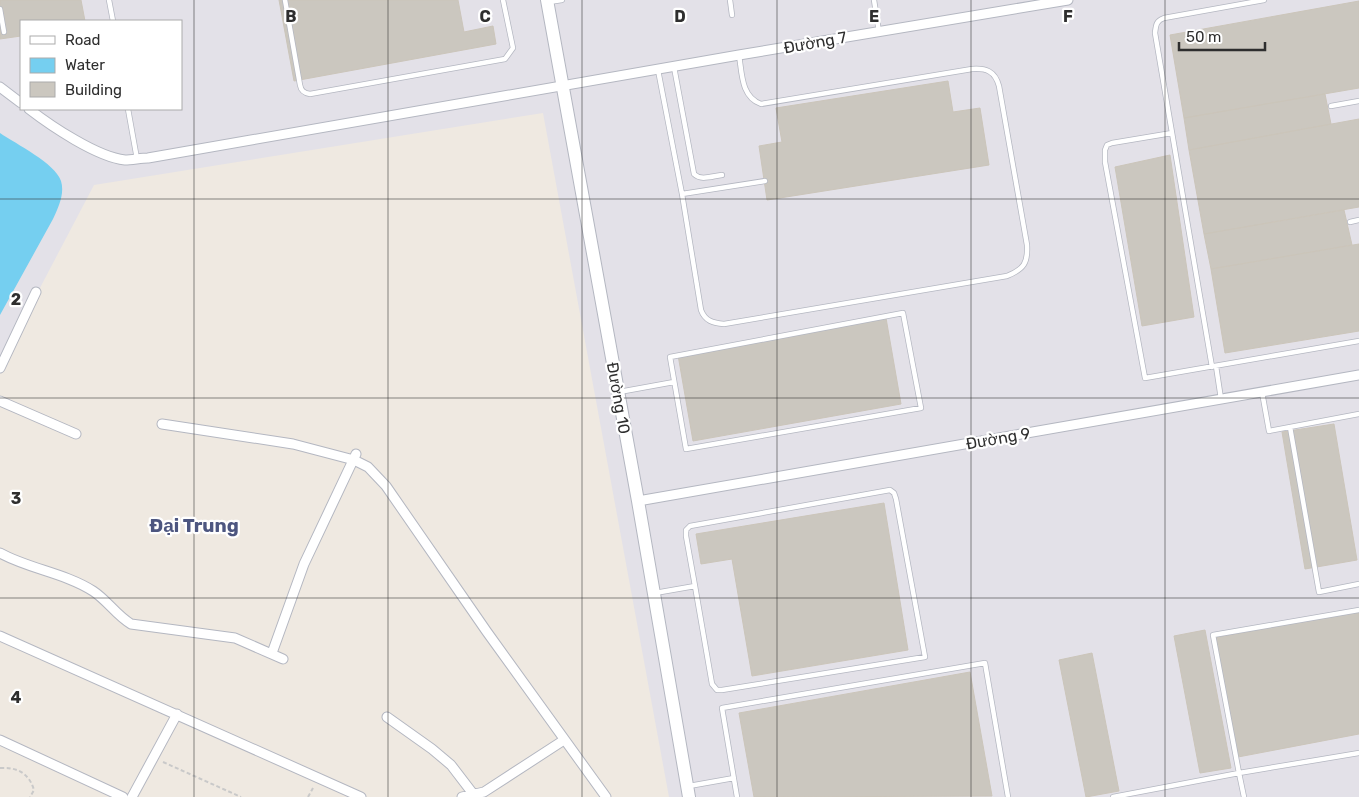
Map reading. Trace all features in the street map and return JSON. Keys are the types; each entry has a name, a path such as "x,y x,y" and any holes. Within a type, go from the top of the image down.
{"street":[{"name":"Đường 7","path":"31,110 79,142 108,155 125,160 137,159 1068,0"},
{"name":"Đường 10","path":"547,1 638,500 688,792"},
{"path":"0,87 20,102"},
{"path":"0,368 36,292"},
{"name":"Đường 9","path":"638,500 1359,375"},
{"path":"0,401 76,434"},
{"path":"162,424 293,444 355,457 368,467 386,486 487,632 606,797"},
{"path":"272,653 304,564 355,457"},
{"path":"0,553 11,560 64,578 93,591 131,624 235,638 283,659"},
{"path":"0,636 361,797"},
{"path":"132,797 177,714"},
{"path":"387,717 451,765 474,795"},
{"path":"0,740 123,797"},
{"path":"462,797 484,792 564,740"}],"lane":[{"path":"109,0 113,20"},
{"path":"285,0 301,90 304,93 310,94 505,59 513,48 504,0"},
{"path":"547,1 562,0"},
{"path":"730,0 732,16"},
{"path":"874,0 880,32"},
{"path":"1221,399 1155,33 1158,20 1264,0"},
{"path":"0,10 4,32"},
{"path":"658,70 682,194 701,310 709,321 724,324 1007,276 1021,268 1026,262 1027,245 999,86 997,78 990,72 981,68 762,104 756,102 746,92 739,55"},
{"path":"674,67 694,174 703,178 722,175"},
{"path":"1331,106 1359,101"},
{"path":"128,110 137,159"},
{"path":"1172,133 1106,145 1105,150 1105,162 1145,378 1359,341"},
{"path":"682,194 765,181"},
{"path":"1350,222 1359,220"},
{"path":"903,313 921,408 686,449 674,382 670,356 903,313"},
{"path":"618,392 674,382"},
{"path":"1262,392 1270,431 1359,414"},
{"path":"1290,427 1319,592 1359,584"},
{"path":"890,490 894,492 896,499 925,657 718,690 712,684 695,586 686,536 686,530 690,526 890,490"},
{"path":"654,594 695,586"},
{"path":"1244,797 1213,635 1359,610"},
{"path":"737,797 722,708 985,662 1008,797"},
{"path":"1112,797 1358,753 1359,760"},
{"path":"688,792 734,778"}],"path":[{"path":"163,762 241,797"},
{"path":"0,768 11,768 27,776 32,782 34,790 30,797"},
{"path":"308,797 313,788"}],"shaded area":[{"path":"0,0 1359,0 1359,797 669,797 543,113 94,185 0,364"}],"water":[{"path":"0,133 51,167 61,181 62,191 53,219 0,315"}],"building":[{"path":"0,0 81,0 85,20 20,20 20,36 0,39"},
{"path":"279,0 458,0 464,32 493,26 496,44 294,81"},
{"path":"1359,1 1359,88 1184,118 1170,35"},
{"path":"948,81 953,112 980,108 989,165 767,200 759,146 782,142 776,108"},
{"path":"1325,94 1331,124 1189,150 1184,118"},
{"path":"1359,119 1359,207 1204,234 1189,150"},
{"path":"1170,155 1194,317 1142,326 1115,167"},
{"path":"1344,210 1352,245 1211,269 1204,234"},
{"path":"1359,244 1359,331 1225,353 1211,269"},
{"path":"886,318 901,404 693,441 678,355"},
{"path":"1334,424 1357,560 1305,569 1282,432"},
{"path":"884,503 908,650 752,676 732,559 701,564 696,534"},
{"path":"1359,611 1359,734 1238,757 1215,638"},
{"path":"1205,630 1231,768 1200,773 1174,636"},
{"path":"1092,653 1119,791 1086,797 1059,660"},
{"path":"970,672 992,796 754,797 739,713"}],"district":[{"name":"Đại Trung","path":"194,525"}]}
